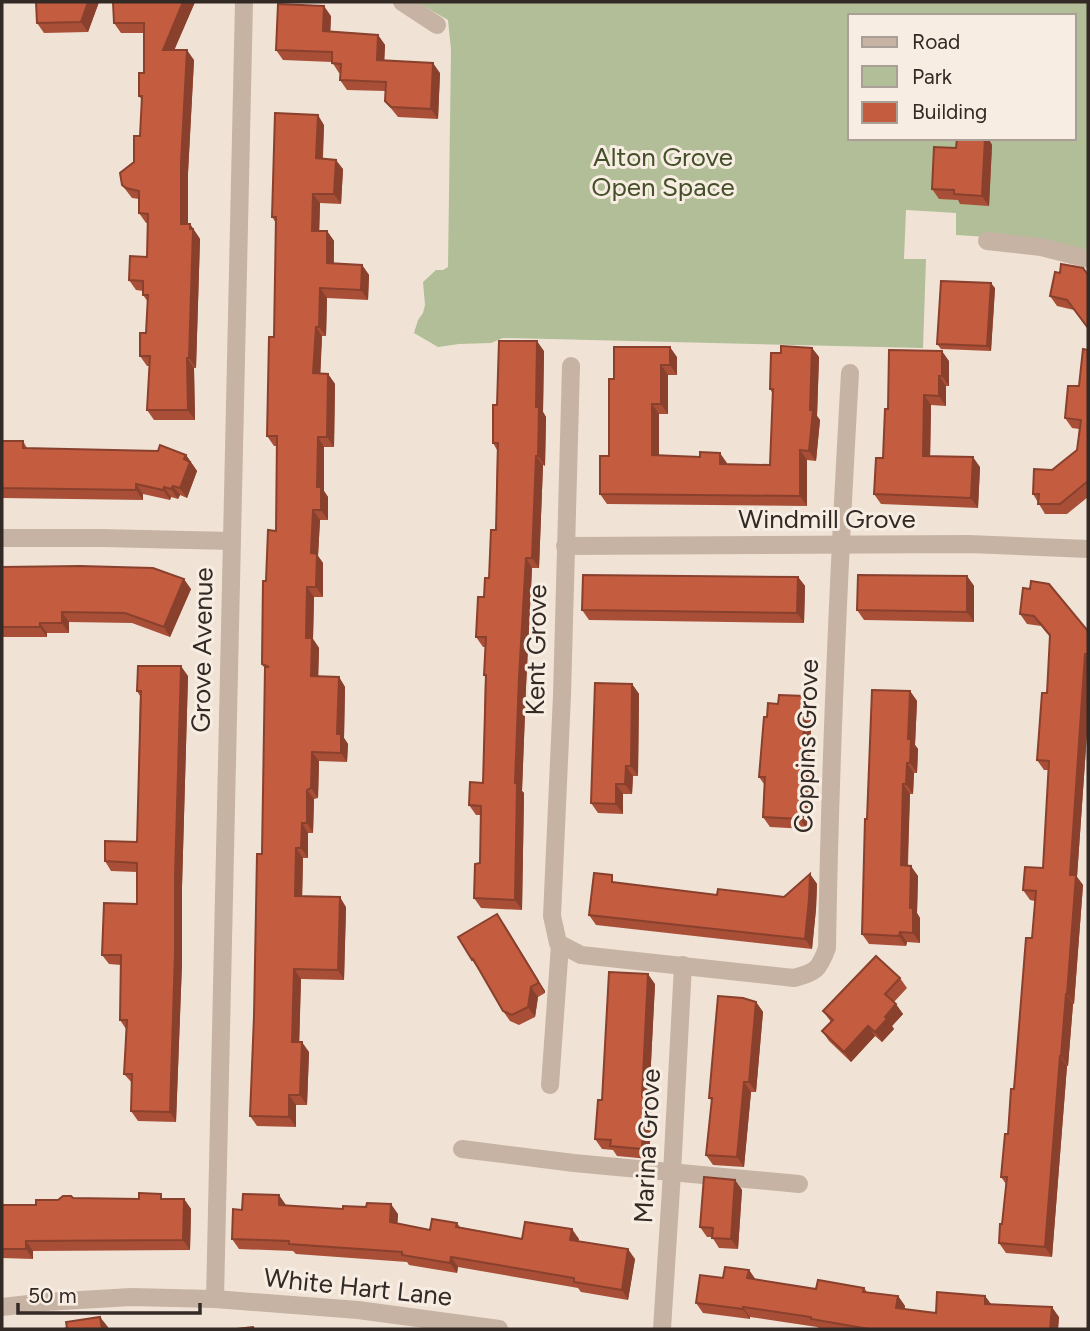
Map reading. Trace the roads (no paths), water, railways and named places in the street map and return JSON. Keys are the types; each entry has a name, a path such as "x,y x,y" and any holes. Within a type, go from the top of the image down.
{"street":[{"name":"Grove Avenue","path":"215,1299 244,2"},
{"path":"402,2 438,25"},
{"path":"987,241 1041,247 1088,259"},
{"name":"Kent Grove","path":"550,1085 557,939 552,916 562,695 571,366"},
{"name":"Coppins Grove","path":"683,965 794,978 813,973 822,962 827,948 829,817 850,373"},
{"path":"2,538 231,541"},
{"name":"Windmill Grove","path":"565,546 969,544 1088,549"},
{"path":"557,939 580,954 683,965"},
{"name":"Marina Grove","path":"662,1329 683,965"},
{"path":"462,1149 574,1163 799,1184"},
{"name":"White Hart Lane","path":"2,1307 131,1297 215,1299 358,1310 499,1329"}],"park label":[{"name":"Alton Grove Open Space","path":"663,172"}]}
